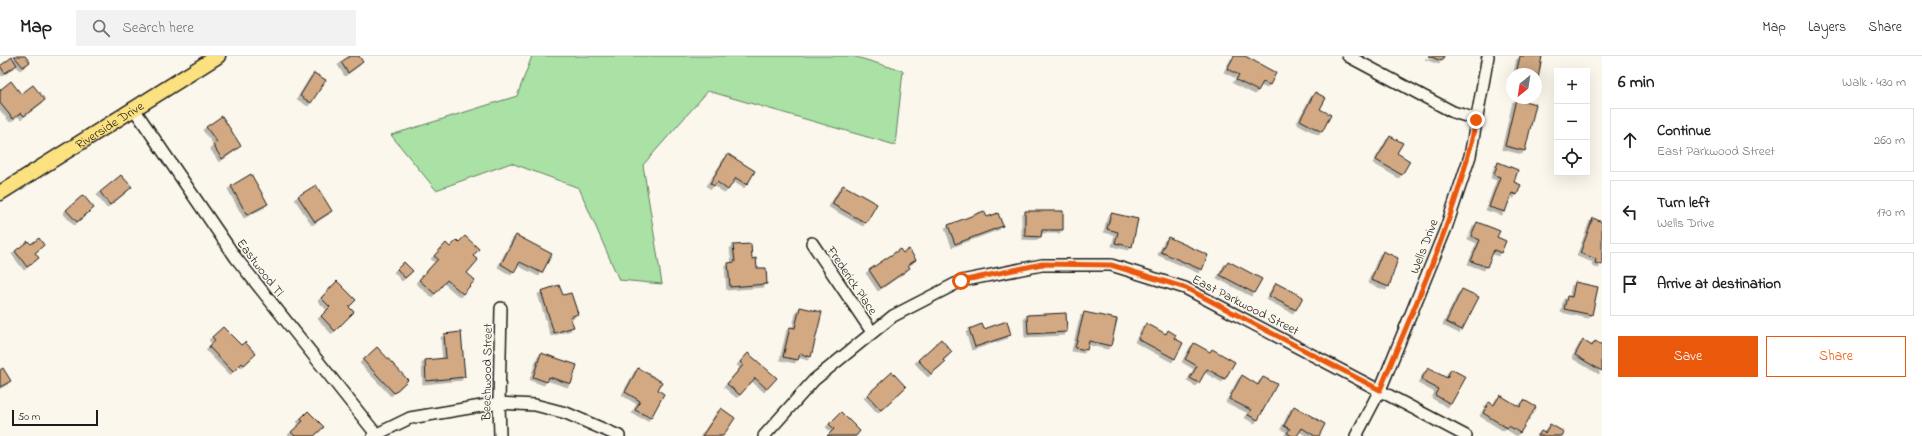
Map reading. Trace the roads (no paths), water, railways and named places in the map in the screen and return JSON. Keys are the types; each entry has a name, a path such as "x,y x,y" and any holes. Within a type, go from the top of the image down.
{"main road":[{"name":"Riverside Drive","path":"0,193 218,56"}],"street":[{"path":"1348,56 1453,112 1476,120"},
{"name":"Wells Drive","path":"1356,436 1380,390 1446,228 1470,156 1488,56"},
{"name":"Eastwood Tl","path":"134,109 236,258 374,435"},
{"name":"Frederick Place","path":"812,243 872,332"},
{"name":"East Parkwood Street","path":"764,436 814,380 893,316 961,281 1042,264 1111,265 1186,288 1466,436"},
{"name":"Beechwood Street","path":"500,436 499,403 502,308"},
{"path":"374,435 410,418 499,403 535,405 566,413 619,436"}]}
